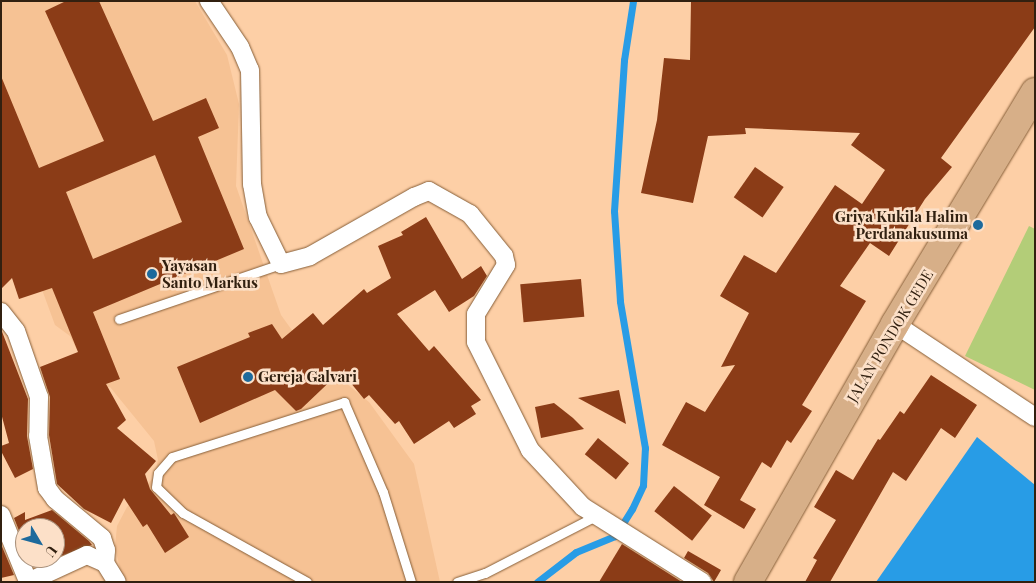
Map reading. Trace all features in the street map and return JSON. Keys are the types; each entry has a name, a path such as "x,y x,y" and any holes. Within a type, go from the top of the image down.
{"main road":[{"name":"JALAN PONDOK GEDE","path":"748,582 895,324 1035,92"}],"street":[{"path":"210,1 240,47 250,70 252,184 258,217 281,264 310,256 414,197 429,191 470,214 504,256 506,265 476,314 475,333 481,357 536,460 568,493 596,516 702,582"},
{"path":"1,312 16,331 39,396 38,436 47,488 55,499 102,538 106,550 105,563"},
{"path":"895,324 1035,417"},
{"path":"1,515 28,581 87,555 105,563 117,582"}],"lane":[{"path":"119,319 281,264"},
{"path":"307,582 183,513 156,487 158,473 172,456 344,402 383,492 411,582"},
{"path":"457,582 485,573 596,516"}],"shaded area":[{"name":"Yayasan Santo Markus","path":"1,1 195,1 227,55 239,104 236,186 281,315 307,351 369,402 414,464 440,582 123,582 115,547 117,526 127,507 154,477 158,460 154,441 110,387 97,390 70,336 55,325 1,178"}],"green space":[{"path":"1029,226 1035,229 1035,390 965,356"}],"water":[{"path":"977,437 1035,485 1035,582 876,582"}],"building":[{"path":"66,1 99,1 153,121 206,98 219,128 198,137 244,249 93,312 120,379 106,384 126,420 117,428 156,461 145,474 150,489 171,515 174,513 189,537 165,553 147,524 143,527 124,498 111,523 84,509 57,484 49,435 50,397 40,367 78,352 52,288 19,299 12,278 1,289 1,76 39,168 104,141 45,11","holes":["155,155 182,222 93,259 66,192"]},
{"path":"691,1 1035,1 1035,27 941,158 952,167 925,199 889,256 870,243 840,286 866,301 802,405 812,411 791,443 787,440 771,468 762,462 740,500 756,509 744,529 704,505 720,477 662,445 686,402 705,412 735,365 721,367 749,313 720,296 744,255 776,273 835,185 862,204 885,170 851,145 860,133 745,128 746,134 708,136 693,203 641,193 657,120 664,58 690,60"},
{"path":"755,167 784,187 762,217 734,197"},
{"path":"426,217 462,279 481,266 487,276 474,296 449,312 435,290 397,314 429,351 434,346 481,400 471,406 476,414 454,428 449,421 414,444 399,421 395,424 369,395 364,399 341,371 301,409 296,411 275,390 200,423 177,367 250,337 248,333 272,324 282,339 313,313 323,325 364,289 367,293 391,278 378,246 403,235 401,232"},
{"path":"581,279 584,317 524,322 520,284"},
{"path":"1,329 28,399 27,436 33,469 15,478 1,451 1,446 9,443 1,413"},
{"path":"931,375 977,405 955,438 941,428 906,481 893,472 830,582 805,582 817,560 813,558 836,520 814,507 836,470 853,480 878,439 880,440 900,411 904,414"},
{"path":"619,390 626,424 578,398"},
{"path":"554,403 584,429 541,438 535,407"},
{"path":"598,438 629,463 616,479 585,454"},
{"path":"674,486 712,516 692,541 654,511"},
{"path":"52,510 62,518 30,518"},
{"path":"25,512 25,518 15,518 15,521 14,518"},
{"path":"65,521 89,541 92,545 65,554"},
{"path":"1,544 14,575 1,578"},
{"path":"622,544 682,582 599,582"},
{"path":"688,551 721,570 714,582 708,573 684,558"}],"waterway":[{"path":"537,582 576,552 615,536 632,509 643,485 645,448 620,301 614,211 624,60 633,1"}],"place":[{"name":"Griya Kukila Halim Perdanakusuma","path":"978,225"},
{"name":"Yayasan Santo Markus","path":"152,274"},
{"name":"Gereja Galvari","path":"248,377"}]}
